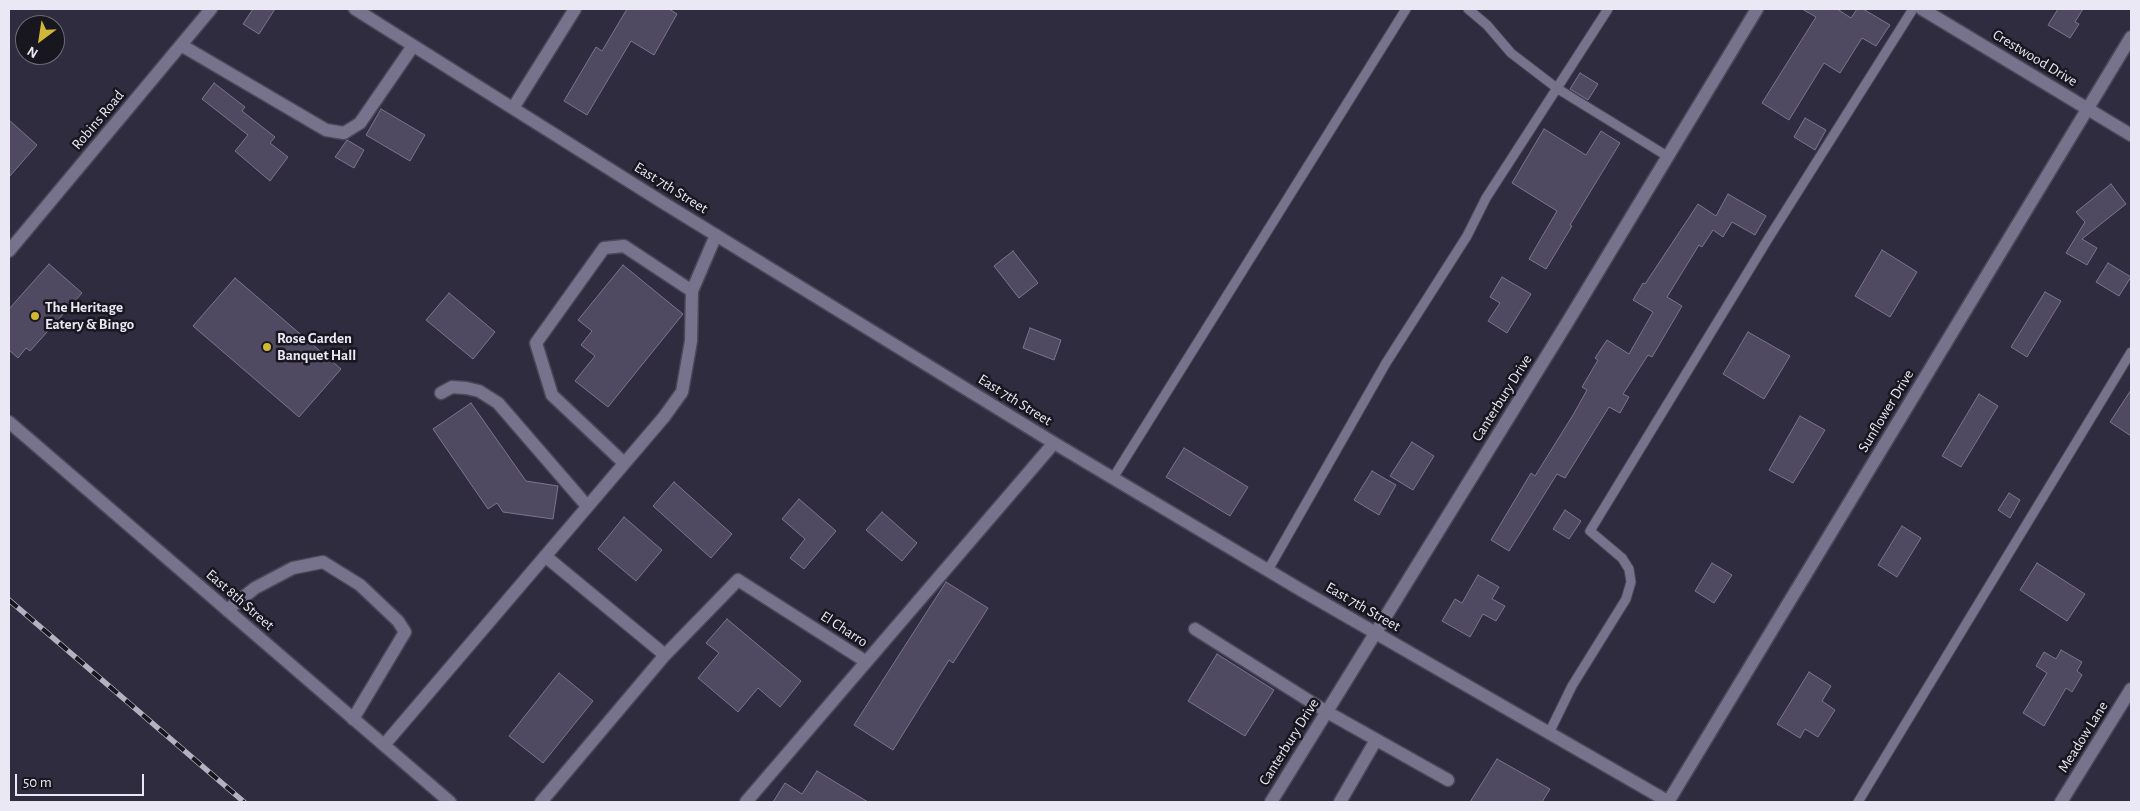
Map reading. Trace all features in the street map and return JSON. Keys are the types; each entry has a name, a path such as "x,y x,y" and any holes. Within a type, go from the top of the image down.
{"street":[{"name":"Robins Road","path":"9,251 211,9"},
{"path":"513,108 576,9"},
{"name":"Canterbury Drive","path":"1271,802 1567,323 1757,9"},
{"name":"Crestwood Drive","path":"1922,9 2131,135"},
{"name":"East 7th Street","path":"361,10 414,46 716,235 1054,443 1268,570 1669,802"},
{"name":"Sunflower Drive","path":"1669,802 2131,37"},
{"path":"181,45 326,130 344,133 360,123 414,46"},
{"path":"384,745 664,417 682,392 690,341 692,291 716,235"},
{"path":"624,463 552,395 536,343 604,248 624,246 692,291"},
{"path":"441,393 452,388 466,388 479,391 498,403 587,506"},
{"name":"East 8th Street","path":"9,422 450,802"},
{"path":"865,661 1054,443"},
{"path":"541,802 666,655 545,556"},
{"path":"227,610 255,588 293,568 323,562 360,585 398,621 405,632 353,719"},
{"name":"El Charro","path":"666,655 738,580 865,661 746,802"},
{"path":"1195,629 1327,712 1448,780"},
{"name":"Meadow Lane","path":"2062,802 2131,690"},
{"path":"1340,802 1376,740"}],"lane":[{"path":"1113,478 1406,9"},
{"path":"1468,9 1487,25 1510,53 1558,89 1667,156"},
{"path":"1268,570 1386,363 1467,236 1486,198 1608,9"},
{"path":"1549,733 1572,686 1626,599 1631,582 1630,569 1622,558 1590,531 1768,239 1913,9"},
{"path":"1858,802 2131,352"}],"building":[{"path":"253,9 275,9 259,34 243,24"},
{"path":"627,9 669,9 677,14 654,55 631,41 587,115 564,101 596,47 602,51"},
{"path":"1802,9 1837,9 1851,18 1857,9 1863,9 1890,25 1876,46 1862,38 1840,73 1824,63 1789,120 1762,103 1816,17"},
{"path":"2058,9 2083,9 2075,22 2079,24 2070,38 2048,25"},
{"path":"1580,73 1598,84 1588,100 1570,89"},
{"path":"214,83 245,107 242,111 275,137 270,143 288,157 270,181 235,151 248,135 202,99"},
{"path":"381,109 425,135 410,161 366,135"},
{"path":"1805,118 1826,130 1815,150 1794,137"},
{"path":"9,120 37,145 9,177"},
{"path":"1544,129 1586,155 1601,131 1620,143 1570,225 1572,226 1546,269 1529,259 1557,211 1512,183"},
{"path":"347,140 364,150 354,168 335,157"},
{"path":"2111,184 2126,204 2082,239 2097,248 2087,265 2066,253 2085,222 2076,212"},
{"path":"1728,194 1766,216 1755,235 1732,222 1723,237 1713,230 1702,247 1699,245 1667,297 1682,306 1652,357 1648,355 1623,394 1629,397 1620,413 1609,407 1565,478 1557,474 1509,551 1491,540 1531,473 1535,476 1573,415 1587,390 1582,387 1598,360 1595,358 1607,340 1629,354 1653,312 1633,300 1643,283 1645,284 1698,204 1716,216"},
{"path":"1882,250 1917,272 1890,317 1855,296"},
{"path":"1013,251 1038,283 1019,298 994,266"},
{"path":"2108,263 2131,277 2119,296 2096,282"},
{"name":"The Heritage Eatery & Bingo","path":"49,264 82,293 30,351 26,348 18,358 9,350 9,309"},
{"path":"623,265 683,314 608,407 575,381 595,356 581,345 592,331 578,320"},
{"path":"1502,277 1531,294 1507,333 1488,321 1500,303 1490,297"},
{"name":"Rose Garden Banquet Hall","path":"235,278 341,369 299,417 193,326"},
{"path":"2045,292 2061,301 2027,357 2011,347"},
{"path":"449,293 495,332 473,359 426,320"},
{"path":"1030,328 1061,340 1054,360 1023,348"},
{"path":"1748,332 1790,356 1764,399 1723,374"},
{"path":"2131,390 2131,436 2110,422"},
{"path":"1979,394 1998,406 1961,467 1942,456"},
{"path":"471,403 526,481 558,486 553,519 503,512 497,503 488,509 433,429"},
{"path":"1800,416 1825,430 1793,483 1769,470"},
{"path":"1412,442 1434,456 1413,490 1390,476"},
{"path":"1184,448 1248,487 1230,516 1166,477"},
{"path":"1372,471 1396,485 1379,515 1354,500"},
{"path":"674,482 732,534 711,558 653,506"},
{"path":"2009,493 2020,500 2010,518 1998,510"},
{"path":"799,499 836,531 804,569 790,558 805,539 782,519"},
{"path":"1565,510 1581,521 1569,539 1553,529"},
{"path":"882,512 917,543 902,561 866,530"},
{"path":"624,517 662,550 636,581 598,549"},
{"path":"1902,526 1921,538 1897,577 1878,565"},
{"path":"1712,563 1732,575 1714,603 1695,591"},
{"path":"2037,563 2085,594 2067,621 2020,590"},
{"path":"1478,575 1499,587 1492,599 1505,606 1496,621 1483,614 1470,637 1442,621 1455,599 1462,603"},
{"path":"946,582 988,608 953,663 949,660 893,750 854,725"},
{"path":"727,619 801,681 780,707 758,688 738,712 698,678 719,653 706,643"},
{"path":"2061,650 2082,662 2077,671 2082,675 2072,692 2066,688 2044,726 2023,713 2047,673 2036,666 2044,652 2056,659"},
{"path":"1217,654 1274,690 1245,736 1188,701"},
{"path":"1809,672 1831,686 1822,701 1835,710 1818,737 1805,729 1800,738 1777,724"},
{"path":"559,673 593,701 543,763 509,736"},
{"path":"1497,759 1550,789 1542,802 1470,802"},
{"path":"817,771 868,802 773,802 785,783 802,794"}],"railway":[{"path":"9,600 244,802"}],"place":[{"name":"The Heritage Eatery & Bingo","path":"35,316"},
{"name":"Rose Garden Banquet Hall","path":"267,347"}]}
